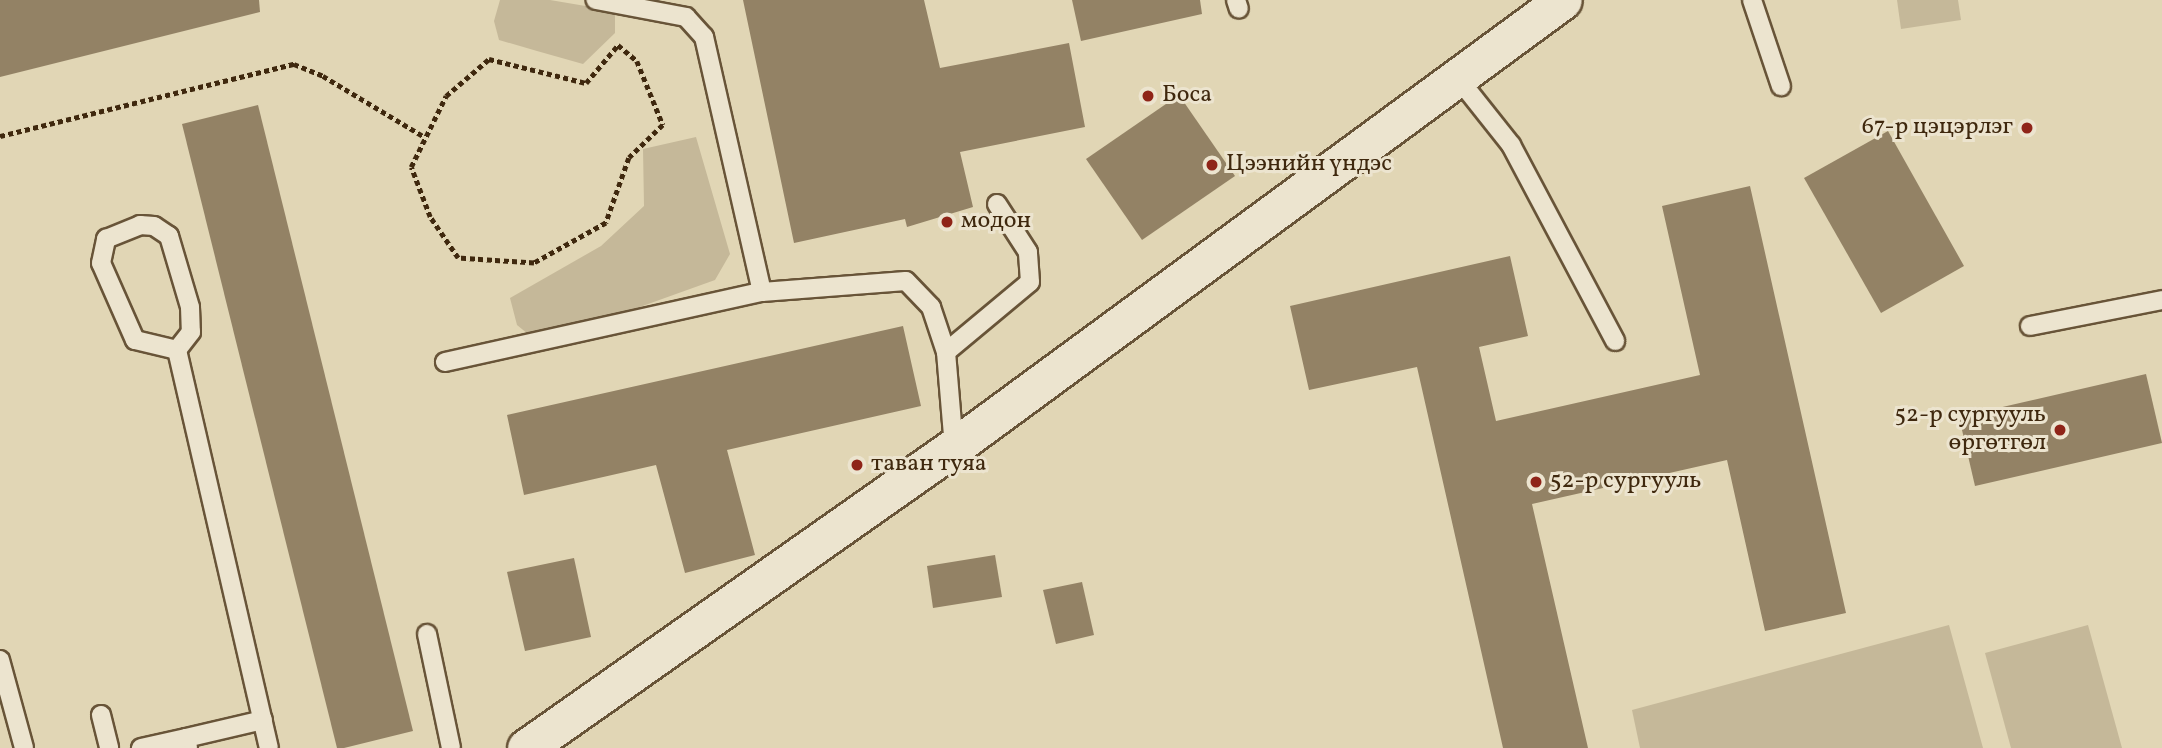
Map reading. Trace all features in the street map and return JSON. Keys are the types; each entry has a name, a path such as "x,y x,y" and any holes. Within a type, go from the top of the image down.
{"street":[{"path":"526,748 954,447 1563,0"}],"lane":[{"path":"596,0 641,4 686,17 704,37 762,292"},
{"path":"1752,0 1781,86"},
{"path":"1457,77 1511,145 1615,341"},
{"path":"946,352 1030,282 1028,252 997,204"},
{"path":"140,225 154,226 169,236 190,307 191,332 177,350 135,340 101,263 106,239 140,225"},
{"path":"445,362 762,292 906,281 931,307 946,352 954,447"},
{"path":"2030,326 2162,300"},
{"path":"177,350 268,748"},
{"path":"427,634 451,748"},
{"path":"0,660 24,748"},
{"path":"101,715 109,748"},
{"path":"141,748 187,743 263,720"}],"path":[{"path":"618,45 637,61 663,125 629,158 606,223 534,263 458,258 430,217 411,167 423,136 446,96 489,59 586,83 618,45"},
{"path":"0,136 294,64 323,76 423,136"}],"shaded area":[{"path":"500,0 550,0 615,11 615,33 583,64 537,51 499,40 494,21"},
{"path":"1897,0 1958,0 1961,20 1901,29"},
{"path":"696,137 730,254 715,280 637,308 528,334 517,325 510,298 601,246 644,206 643,149"},
{"path":"1949,625 1983,748 1640,748 1632,710"},
{"path":"2088,625 2122,748 2011,748 1985,653"}],"building":[{"path":"0,0 259,0 260,12 0,77"},
{"path":"743,0 924,0 940,68 1069,43 1085,127 960,152 973,207 907,227 905,219 794,243"},
{"path":"1072,0 1200,0 1202,14 1081,41"},
{"path":"1179,95 1235,176 1142,240 1086,159"},
{"path":"258,105 413,731 344,748 337,748 182,124"},
{"path":"1888,131 1964,266 1881,313 1804,178"},
{"name":"52-р сургууль","path":"1750,186 1846,613 1765,631 1727,460 1532,504 1588,748 1503,748 1417,367 1309,390 1290,306 1510,256 1528,336 1479,347 1496,421 1700,375 1662,206"},
{"path":"903,326 921,406 727,450 755,555 685,573 656,465 524,495 507,415"},
{"name":"52-р сургууль өргөтгөл","path":"2146,374 2162,443 1975,486 1959,417"},
{"path":"995,555 1002,597 933,608 927,566"},
{"path":"574,558 591,637 525,651 507,572"},
{"path":"1082,582 1094,635 1056,644 1043,590"}],"place":[{"name":"Боса","path":"1148,96"},
{"name":"67-р цэцэрлэг","path":"2027,128"},
{"name":"Цээнийн үндэс","path":"1212,165"},
{"name":"модон","path":"947,222"},
{"name":"52-р сургууль өргөтгөл","path":"2060,430"},
{"name":"таван туяа","path":"857,465"},
{"name":"52-р сургууль","path":"1536,482"}]}
